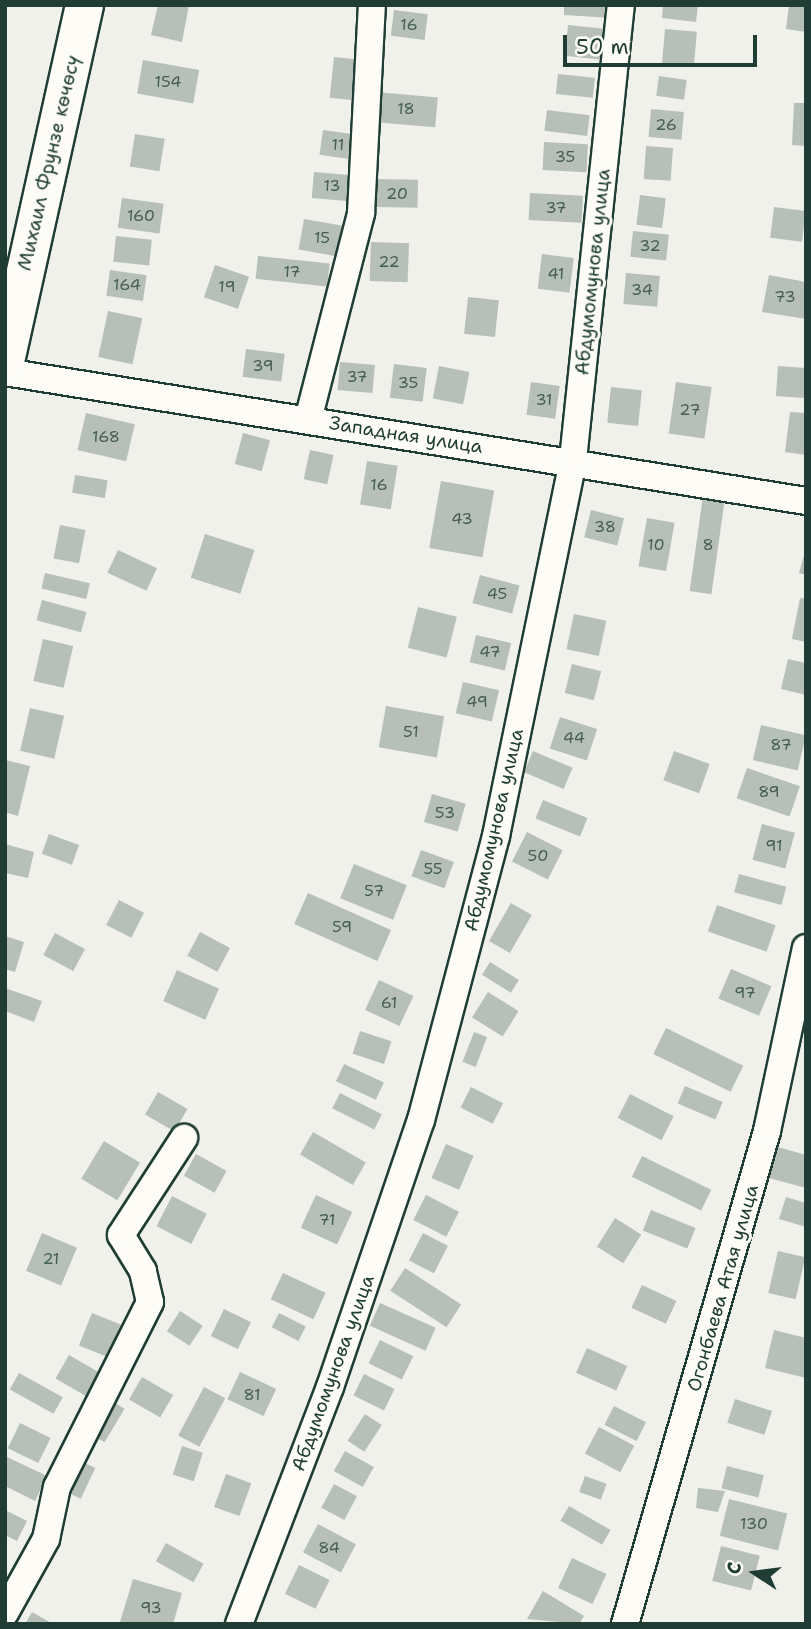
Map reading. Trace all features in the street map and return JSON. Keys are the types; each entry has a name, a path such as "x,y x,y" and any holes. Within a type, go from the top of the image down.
{"main road":[{"name":"Михаил Фрунзе көчөсү","path":"5,361 84,5"}],"street":[{"path":"308,420 360,213 372,5"},
{"name":"Абдумомунова улица","path":"239,1624 330,1387 421,1120 496,836 573,460 621,5"},
{"name":"Западная улица","path":"5,372 573,460 806,501"},
{"name":"Огонбаева Атая улица","path":"625,1624 767,1131 806,948"},
{"path":"5,1613 46,1539 57,1487 150,1302 143,1271 121,1235 184,1138"}],"building":[{"path":"158,5 189,5 182,42 151,35"},
{"path":"564,5 612,5 612,18 564,15"},
{"path":"663,5 698,5 696,22 662,18"},
{"path":"789,5 806,5 806,32 786,29"},
{"path":"394,10 428,14 425,40 391,36"},
{"path":"568,25 607,29 604,60 565,56"},
{"path":"665,29 697,32 694,66 662,63"},
{"path":"334,57 361,60 357,101 330,98"},
{"path":"143,60 199,70 193,103 137,93"},
{"path":"558,74 595,78 593,98 556,94"},
{"path":"659,76 687,80 684,100 656,96"},
{"path":"376,92 438,97 435,127 373,122"},
{"path":"794,103 806,103 806,146 792,145"},
{"path":"651,109 684,112 681,140 649,137"},
{"path":"547,110 590,115 587,136 544,131"},
{"path":"323,130 358,135 354,160 320,155"},
{"path":"135,134 165,139 159,171 130,167"},
{"path":"544,142 588,144 586,172 543,170"},
{"path":"646,146 673,148 671,181 644,179"},
{"path":"314,172 352,175 350,201 312,198"},
{"path":"377,179 418,180 418,208 377,207"},
{"path":"530,193 583,196 582,223 529,220"},
{"path":"640,195 666,198 662,228 636,225"},
{"path":"122,198 164,204 159,234 118,228"},
{"path":"774,207 806,211 802,242 770,238"},
{"path":"304,219 344,226 339,257 299,250"},
{"path":"633,231 669,235 666,261 630,257"},
{"path":"116,236 152,240 149,266 113,262"},
{"path":"371,242 409,243 408,282 370,281"},
{"path":"542,254 574,258 569,293 538,289"},
{"path":"258,256 330,264 327,286 256,279"},
{"path":"215,265 249,277 238,309 204,297"},
{"path":"110,270 147,275 143,301 106,296"},
{"path":"626,273 660,276 657,307 623,304"},
{"path":"769,275 806,282 806,319 762,312"},
{"path":"468,297 499,300 495,337 464,334"},
{"path":"108,311 142,318 132,364 98,357"},
{"path":"246,349 285,354 281,382 243,377"},
{"path":"340,362 375,365 372,393 338,390"},
{"path":"394,364 427,368 423,402 390,398"},
{"path":"439,366 469,372 463,404 433,398"},
{"path":"778,366 806,368 804,398 776,396"},
{"path":"531,382 560,386 555,419 526,415"},
{"path":"676,382 712,387 704,439 669,433"},
{"path":"611,387 642,390 638,426 607,423"},
{"path":"790,412 806,413 806,455 785,452"},
{"path":"86,413 135,424 126,461 77,450"},
{"path":"243,433 270,440 262,471 235,464"},
{"path":"310,450 333,455 327,484 304,479"},
{"path":"367,461 398,466 391,509 360,504"},
{"path":"75,475 108,480 105,498 72,493"},
{"path":"441,481 494,490 482,557 429,548"},
{"path":"703,496 725,499 711,594 690,591"},
{"path":"591,510 624,518 617,545 584,537"},
{"path":"647,518 675,523 666,571 638,566"},
{"path":"60,525 86,530 79,563 54,558"},
{"path":"205,534 254,550 240,594 191,578"},
{"path":"806,548 806,575 799,573"},
{"path":"118,550 157,568 146,591 107,573"},
{"path":"45,573 90,583 86,599 41,589"},
{"path":"480,575 520,586 512,614 472,603"},
{"path":"800,598 806,599 806,642 792,639"},
{"path":"42,600 86,612 81,632 37,620"},
{"path":"418,607 457,617 447,657 408,648"},
{"path":"574,614 606,621 599,656 567,649"},
{"path":"476,635 511,643 505,670 470,662"},
{"path":"43,639 73,646 64,688 33,681"},
{"path":"788,659 806,663 806,695 781,689"},
{"path":"572,664 601,671 594,700 565,693"},
{"path":"463,682 499,690 492,722 456,713"},
{"path":"386,706 444,716 437,758 379,747"},
{"path":"30,708 64,716 54,759 20,751"},
{"path":"560,717 597,729 587,760 550,748"},
{"path":"761,725 806,735 798,770 753,760"},
{"path":"533,751 573,768 564,789 524,772"},
{"path":"674,751 710,764 699,793 663,780"},
{"path":"5,760 30,766 18,816 5,812"},
{"path":"747,768 800,786 790,816 737,798"},
{"path":"432,794 466,804 458,832 424,822"},
{"path":"543,800 588,818 580,837 536,819"},
{"path":"762,824 795,833 785,869 752,860"},
{"path":"527,832 563,850 548,880 512,861"},
{"path":"49,834 79,845 72,865 42,854"},
{"path":"5,844 34,852 28,878 5,873"},
{"path":"421,850 454,862 444,888 411,876"},
{"path":"354,864 407,885 393,920 340,898"},
{"path":"739,874 786,887 781,905 734,892"},
{"path":"308,893 391,930 377,961 294,924"},
{"path":"119,900 144,913 131,938 106,925"},
{"path":"511,903 532,915 510,953 489,941"},
{"path":"717,905 776,925 767,952 708,931"},
{"path":"200,932 230,948 217,972 187,956"},
{"path":"55,933 85,949 73,971 43,955"},
{"path":"5,936 24,942 15,972 5,969"},
{"path":"490,962 519,980 511,993 482,975"},
{"path":"731,969 772,986 759,1016 718,998"},
{"path":"177,970 219,989 205,1020 163,1001"},
{"path":"379,980 413,996 399,1026 365,1010"},
{"path":"5,988 42,1001 34,1022 5,1011"},
{"path":"488,992 519,1011 503,1037 472,1017"},
{"path":"666,1028 743,1066 731,1092 653,1054"},
{"path":"360,1031 391,1041 384,1064 353,1054"},
{"path":"474,1032 487,1037 476,1067 463,1062"},
{"path":"344,1064 384,1083 376,1100 336,1081"},
{"path":"685,1086 723,1102 715,1120 678,1103"},
{"path":"471,1087 503,1103 493,1124 461,1107"},
{"path":"158,1092 187,1109 174,1132 145,1115"},
{"path":"340,1093 382,1114 374,1129 332,1108"},
{"path":"630,1094 674,1116 661,1140 618,1118"},
{"path":"313,1132 366,1162 353,1185 300,1155"},
{"path":"104,1141 140,1163 117,1200 81,1179"},
{"path":"446,1144 474,1156 459,1190 432,1178"},
{"path":"778,1147 806,1155 806,1188 769,1178"},
{"path":"196,1154 227,1171 214,1193 184,1176"},
{"path":"642,1156 711,1190 701,1210 632,1177"},
{"path":"316,1195 352,1212 337,1245 301,1228"},
{"path":"426,1195 459,1212 446,1237 413,1220"},
{"path":"172,1196 207,1214 191,1244 157,1226"},
{"path":"786,1197 806,1203 806,1227 779,1219"},
{"path":"651,1210 696,1228 687,1248 643,1230"},
{"path":"615,1218 641,1234 623,1263 597,1247"},
{"path":"42,1233 77,1248 61,1286 26,1271"},
{"path":"423,1233 448,1246 434,1273 409,1261"},
{"path":"778,1251 805,1257 796,1299 768,1293"},
{"path":"405,1268 461,1304 446,1327 390,1291"},
{"path":"283,1273 326,1293 313,1319 271,1299"},
{"path":"642,1285 676,1301 666,1324 631,1308"},
{"path":"380,1303 436,1328 426,1351 370,1326"},
{"path":"224,1309 251,1322 238,1349 211,1336"},
{"path":"180,1311 203,1326 190,1346 167,1331"},
{"path":"92,1313 121,1325 108,1357 79,1345"},
{"path":"279,1313 306,1327 298,1341 272,1327"},
{"path":"774,1330 806,1338 806,1378 765,1368"},
{"path":"380,1340 413,1356 402,1380 369,1363"},
{"path":"587,1348 627,1366 616,1391 576,1373"},
{"path":"69,1355 100,1373 87,1396 56,1378"},
{"path":"240,1372 276,1389 264,1416 227,1399"},
{"path":"19,1373 63,1397 54,1414 10,1390"},
{"path":"364,1374 395,1389 384,1410 353,1396"},
{"path":"142,1377 173,1395 160,1418 129,1400"},
{"path":"204,1387 225,1398 199,1447 178,1436"},
{"path":"735,1399 772,1411 764,1435 727,1423"},
{"path":"110,1400 125,1409 104,1442 90,1433"},
{"path":"614,1406 646,1422 637,1441 604,1425"},
{"path":"365,1414 382,1425 364,1452 348,1441"},
{"path":"20,1423 51,1438 38,1463 8,1448"},
{"path":"599,1427 634,1446 620,1472 585,1453"},
{"path":"182,1446 203,1453 194,1481 173,1475"},
{"path":"345,1451 374,1467 363,1487 334,1471"},
{"path":"7,1457 47,1476 35,1501 5,1486"},
{"path":"78,1460 95,1468 81,1499 64,1491"},
{"path":"727,1466 764,1475 758,1498 721,1488"},
{"path":"226,1474 251,1483 239,1516 214,1507"},
{"path":"585,1476 607,1484 601,1500 579,1492"},
{"path":"334,1484 357,1496 344,1520 321,1508"},
{"path":"698,1488 725,1491 718,1512 696,1508"},
{"path":"729,1499 787,1514 778,1550 720,1536"},
{"path":"569,1506 611,1530 602,1545 560,1521"},
{"path":"5,1510 27,1521 17,1541 5,1535"},
{"path":"318,1524 356,1544 341,1572 303,1552"},
{"path":"166,1543 204,1564 193,1582 156,1561"},
{"path":"721,1546 760,1556 751,1591 712,1581"},
{"path":"572,1558 606,1574 592,1604 558,1588"},
{"path":"299,1565 330,1580 316,1609 285,1594"},
{"path":"133,1579 182,1593 173,1624 120,1622"},
{"path":"543,1591 584,1616 579,1624 527,1619"},
{"path":"32,1612 53,1624 25,1624"}]}
